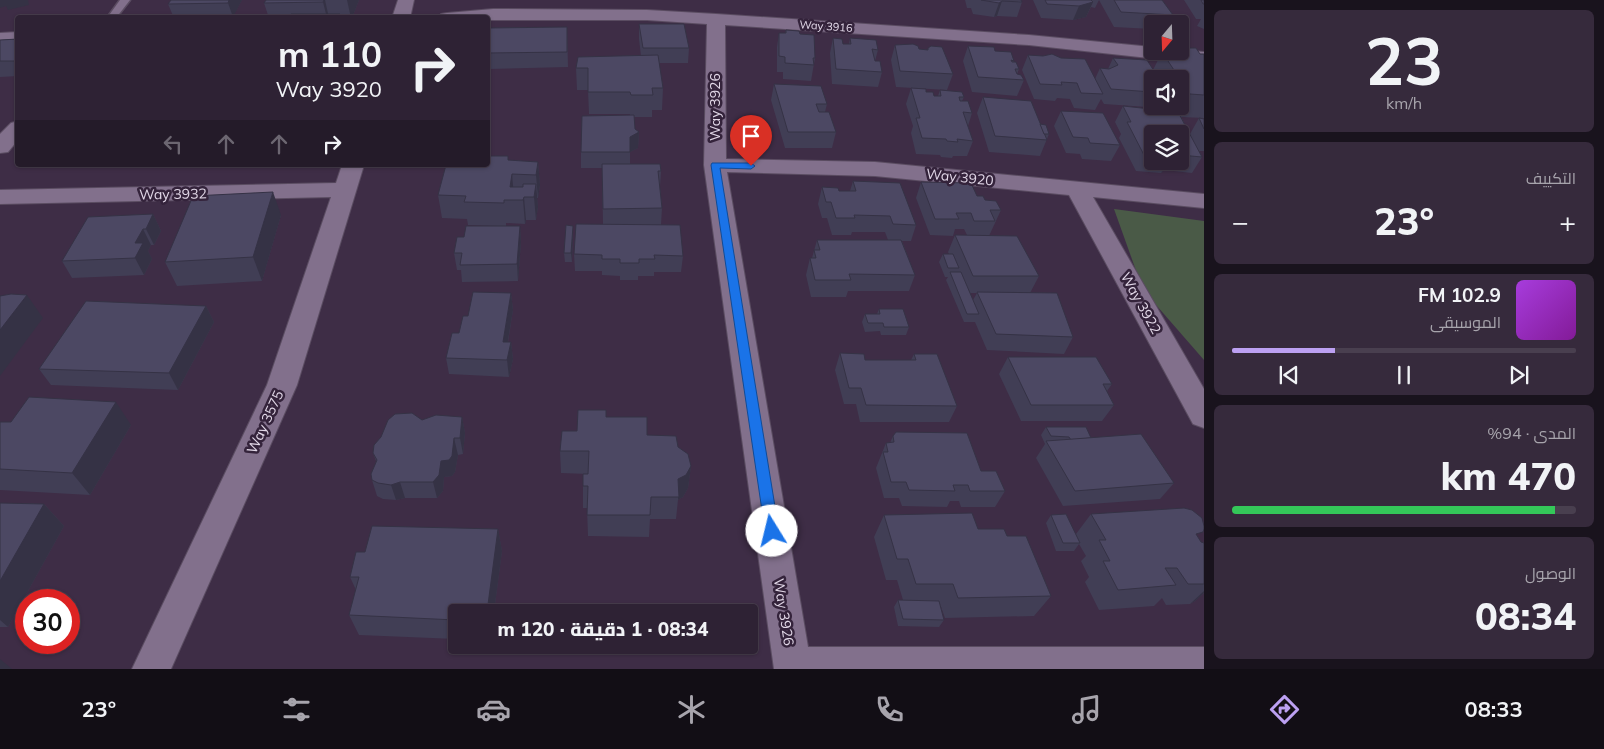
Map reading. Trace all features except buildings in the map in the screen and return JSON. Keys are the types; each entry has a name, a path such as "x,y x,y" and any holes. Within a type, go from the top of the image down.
{"street":[{"path":"402,15 406,0"},
{"name":"Way 3916","path":"482,15 582,13 716,19 1029,40 1204,58"},
{"name":"Way 3926","path":"716,19 715,165 793,668"},
{"path":"0,38 15,36"},
{"path":"0,147 15,130"},
{"name":"Way 3920","path":"715,165 875,169 1204,201"},
{"name":"Way 3932","path":"0,197 349,177"},
{"name":"Way 3575","path":"150,669 282,385 349,177"},
{"name":"Way 3922","path":"1077,189 1204,416"},
{"path":"793,668 1204,666"}],"lane":[{"path":"113,15 125,0"}],"green space":[{"path":"1114,209 1204,221 1204,360 1143,290"}],"route":[{"path":"751,166 715,165 772,531"}]}
